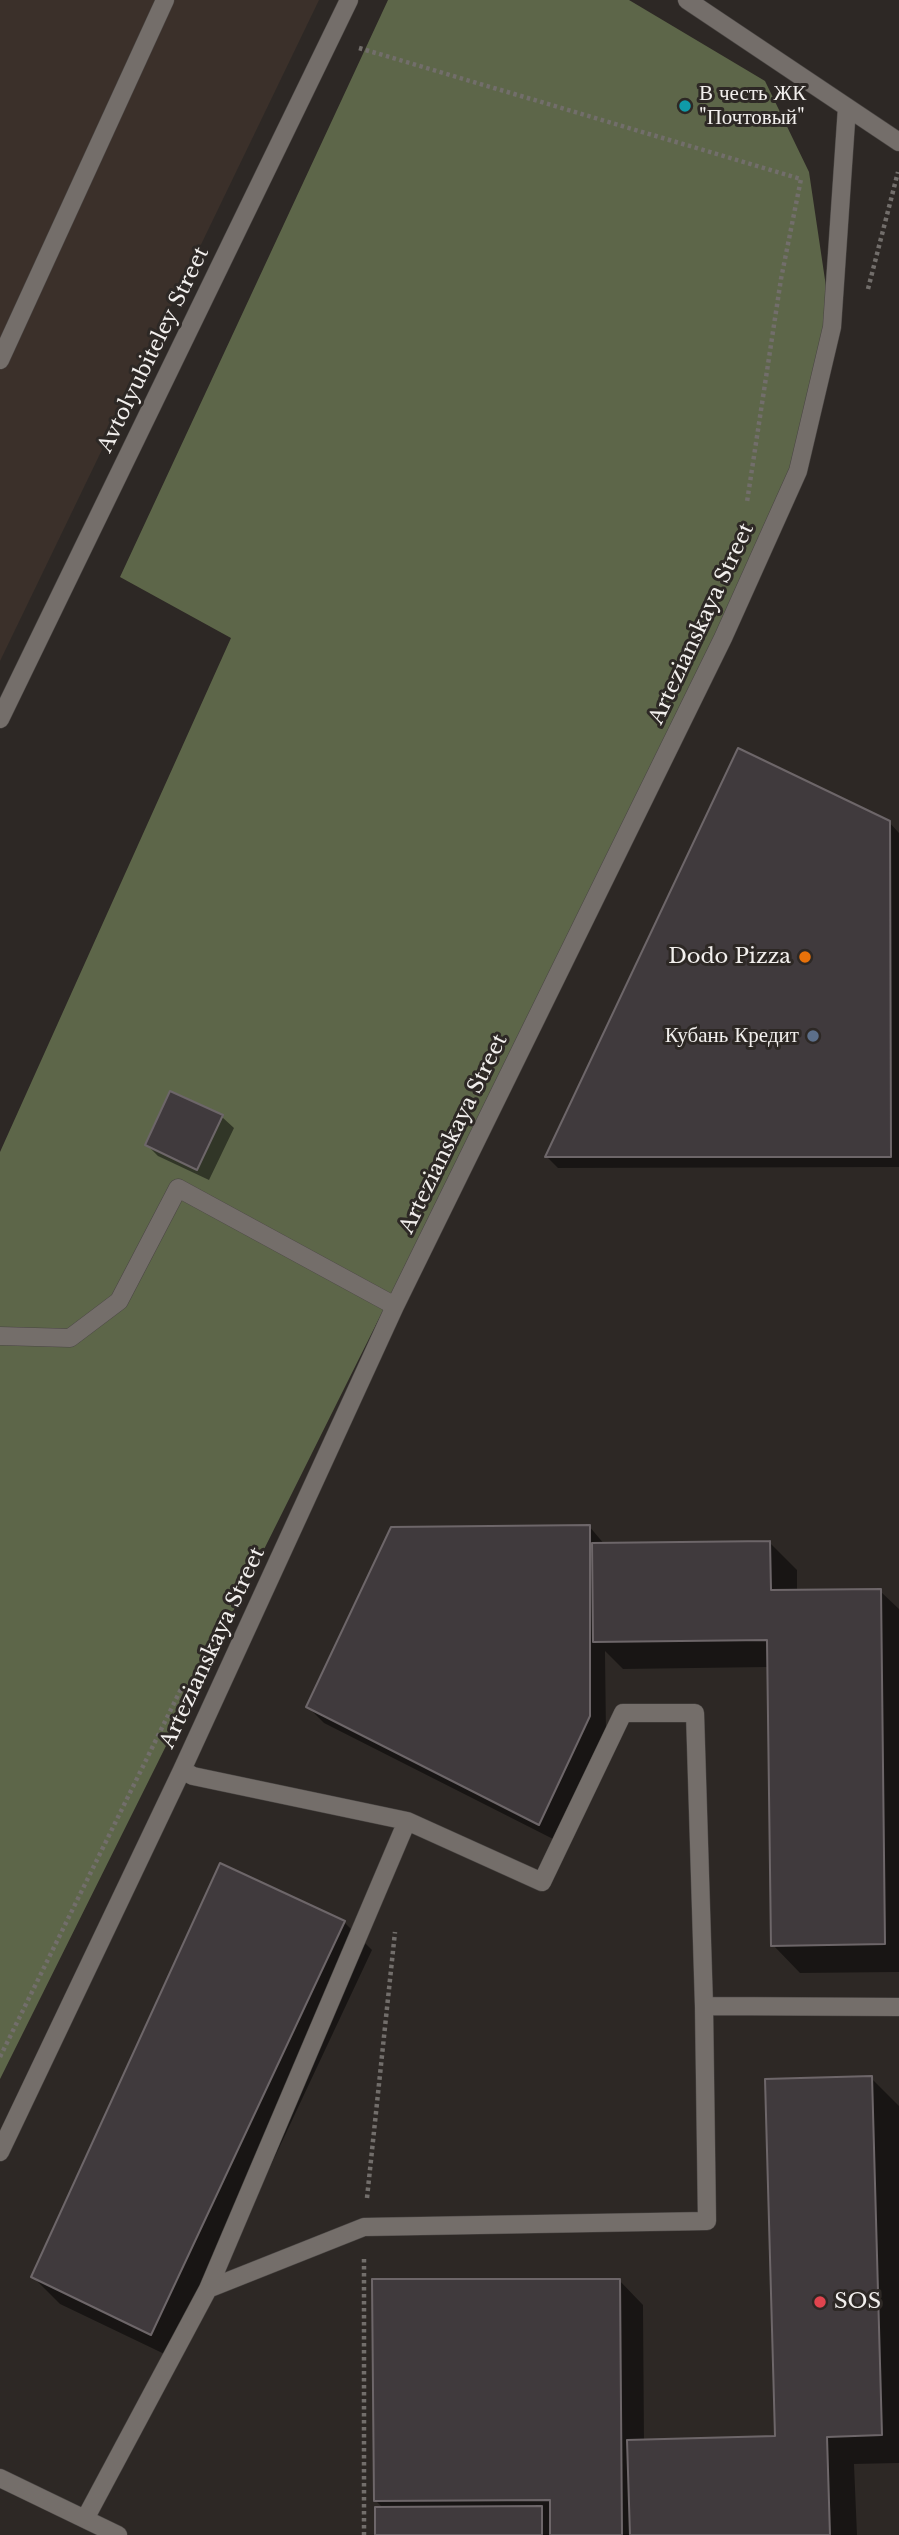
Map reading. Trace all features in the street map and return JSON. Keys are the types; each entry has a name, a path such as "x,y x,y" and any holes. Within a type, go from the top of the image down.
{"street":[{"path":"0,360 165,0"},
{"name":"Avtolyubiteley Street","path":"0,719 349,0"},
{"path":"687,0 899,142"},
{"name":"Artezianskaya Street","path":"0,2152 182,1770 395,1306 723,638 798,471 832,327 847,107"},
{"path":"0,1336 70,1338 119,1301 178,1188 395,1306"},
{"path":"182,1770 193,1776 407,1821 542,1882 623,1713 695,1713 705,2006 707,2221 364,2227 208,2289"},
{"path":"85,2519 208,2289 407,1821"},
{"path":"705,2006 899,2007"},
{"path":"0,2479 118,2535"}],"path":[{"path":"354,46 801,178 781,279 747,505"},
{"path":"0,2057 188,1677"},
{"path":"364,2535 364,2227 396,1930"}],"shaded area":[{"path":"0,0 319,0 0,661"}],"green space":[{"path":"388,0 629,0 765,81 809,172 832,327 769,536 0,2079 0,1152 231,638 120,577"}],"building":[{"path":"738,748 890,821 891,1157 545,1157"},
{"path":"170,1091 223,1115 197,1170 145,1145"},
{"path":"590,1525 590,1716 539,1825 306,1707 391,1527"},
{"path":"770,1541 771,1590 881,1589 885,1944 771,1946 767,1640 593,1642 592,1543"},
{"path":"220,1863 345,1921 151,2335 31,2277"},
{"path":"872,2076 882,2435 827,2437 830,2535 630,2535 627,2440 775,2436 765,2079"},
{"path":"372,2279 620,2279 622,2535 550,2535 550,2500 374,2501"},
{"path":"542,2506 542,2535 375,2535 375,2507"}],"place":[{"name":"В честь ЖК \"Почтовый\"","path":"685,106"},
{"name":"Dodo Pizza","path":"805,957"},
{"name":"Кубань Кредит","path":"813,1036"},
{"name":"SOS","path":"820,2302"}]}
